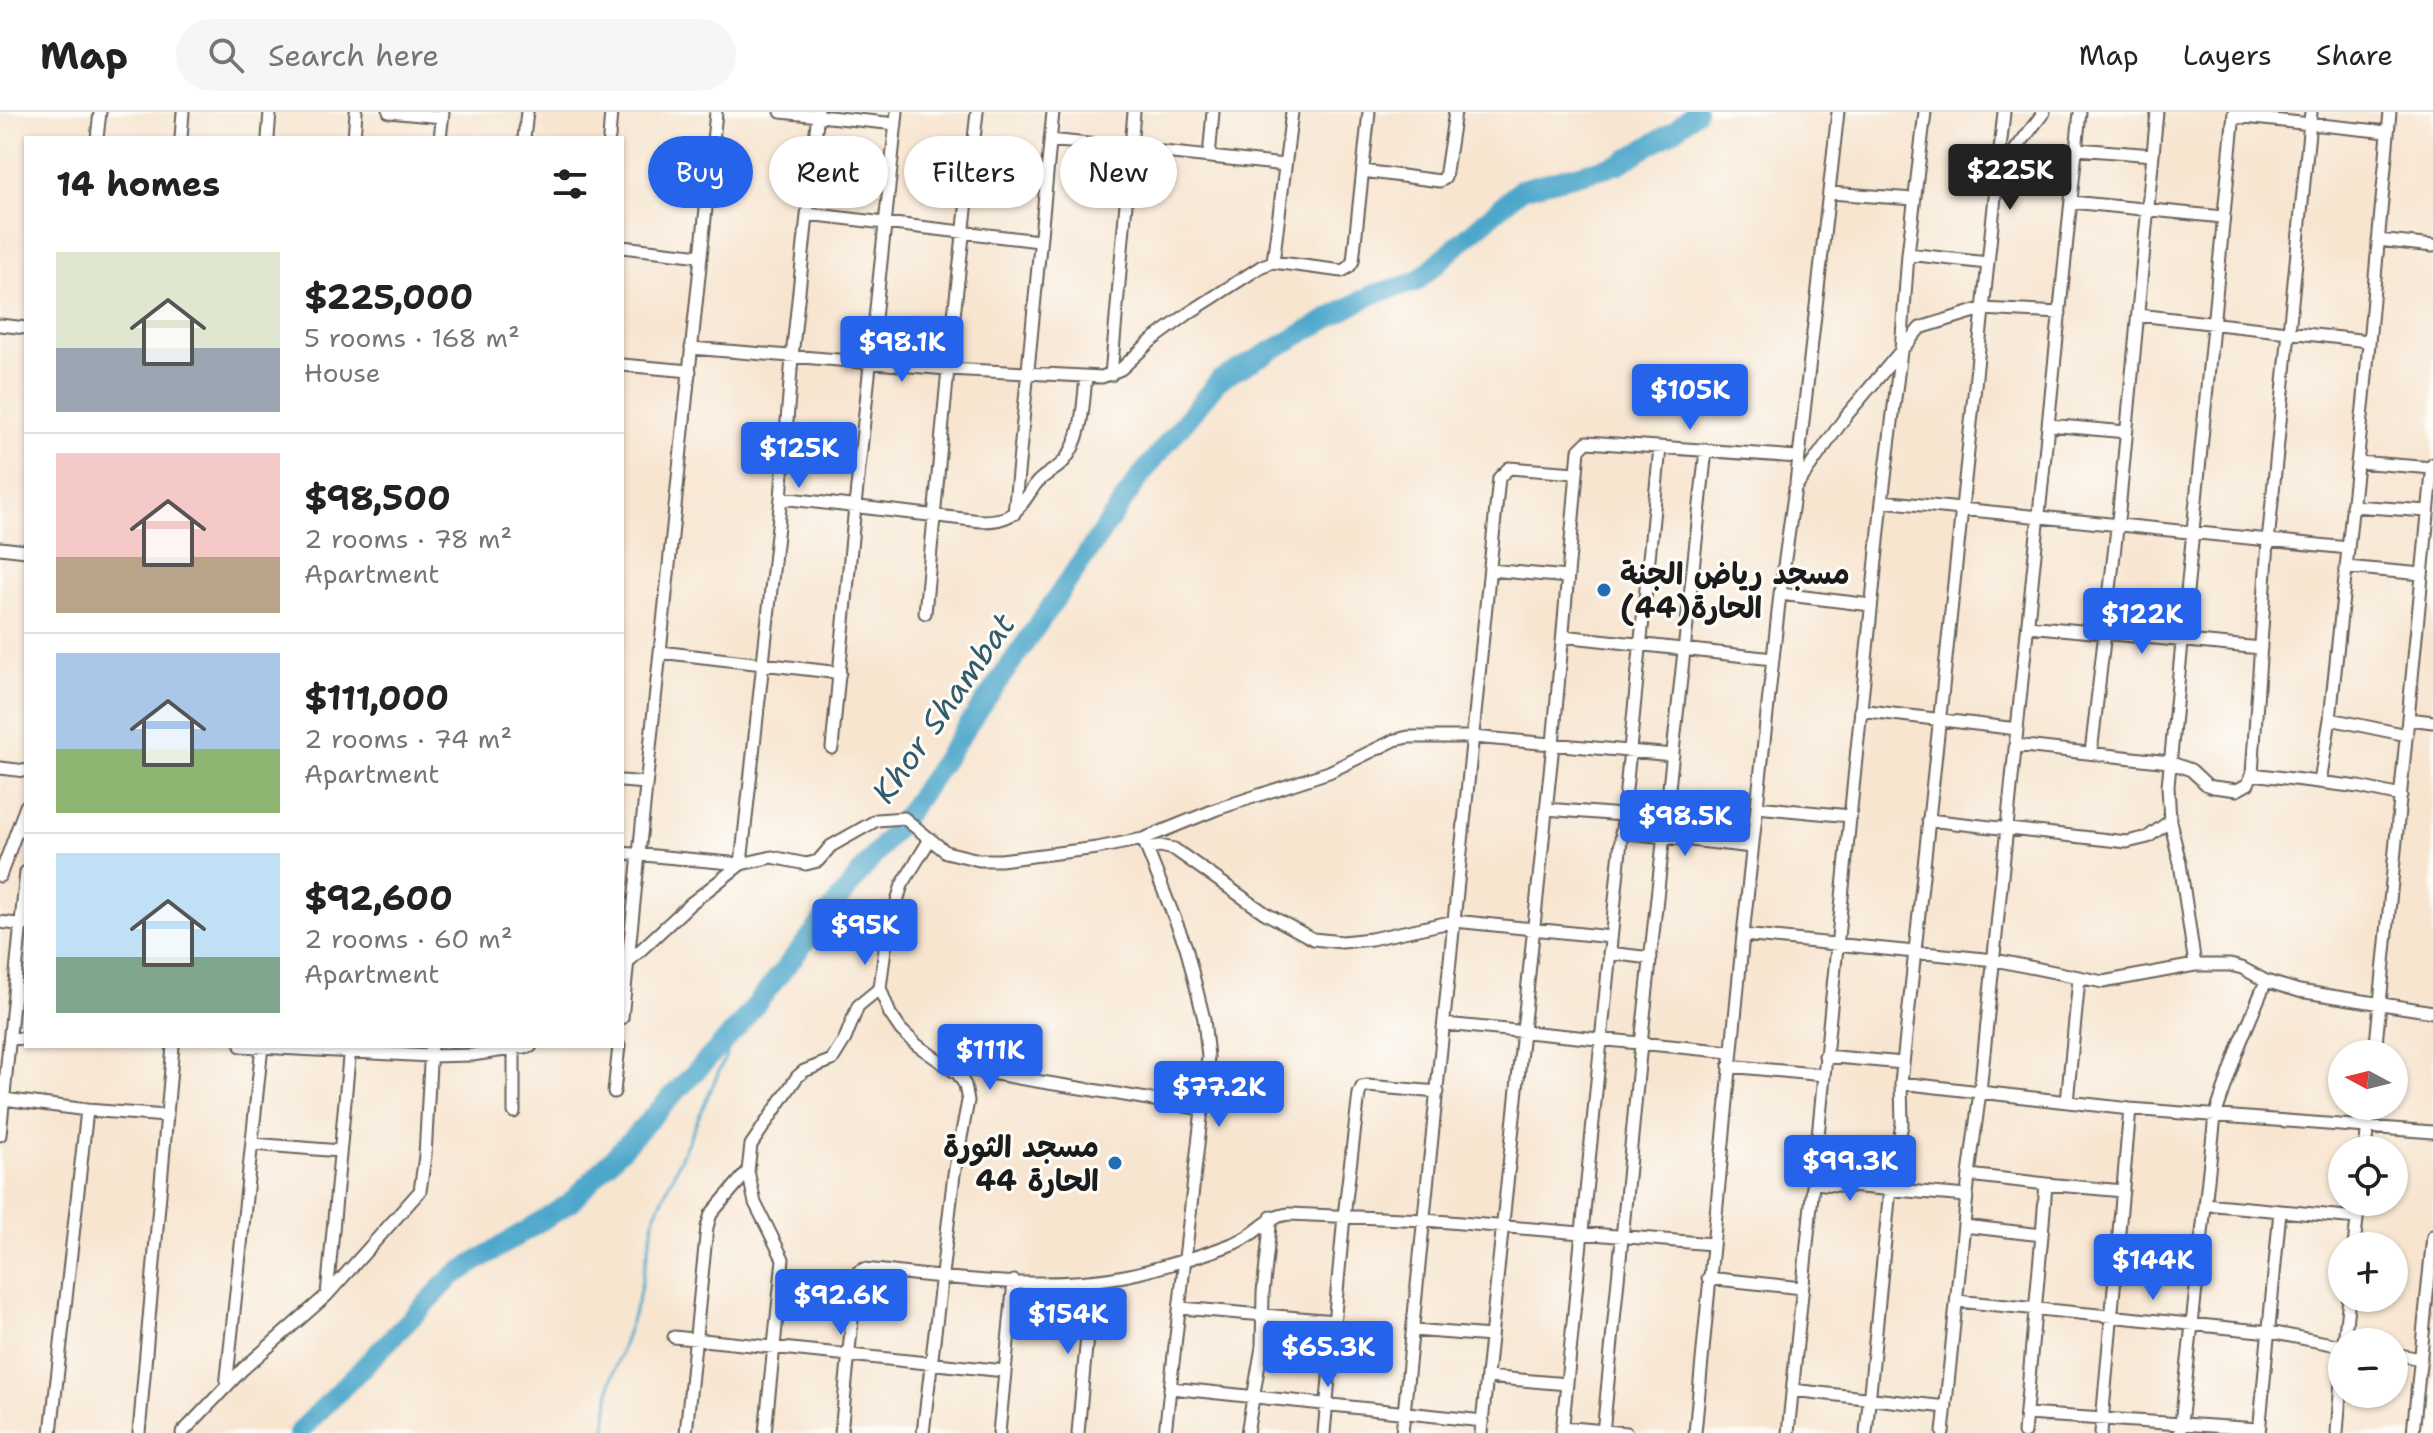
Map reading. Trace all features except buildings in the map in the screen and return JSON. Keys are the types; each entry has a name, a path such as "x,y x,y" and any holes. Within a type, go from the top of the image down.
{"street":[{"path":"97,136 100,112"},
{"path":"181,136 183,112"},
{"path":"268,136 270,112"},
{"path":"354,136 356,112"},
{"path":"389,112 443,114 440,136"},
{"path":"524,136 527,112"},
{"path":"609,136 611,112"},
{"path":"625,966 716,112"},
{"path":"781,112 897,118 832,748"},
{"path":"925,613 977,112"},
{"path":"1014,514 1053,112"},
{"path":"1132,136 1134,112"},
{"path":"1209,157 1213,112"},
{"path":"1273,262 1292,112"},
{"path":"691,348 948,369 1086,377 1111,375 1189,313 1253,270 1273,262 1333,271 1349,267 1353,261 1369,112"},
{"path":"1363,171 1440,181 1445,178 1455,112"},
{"path":"1695,1433 1752,847 1838,112"},
{"path":"1788,1433 1860,710 1925,112"},
{"path":"1866,1433 1890,1189 1902,1124 1901,1083 1914,950 2004,112"},
{"path":"1996,174 2044,112"},
{"path":"1943,1433 1995,960 2080,112"},
{"path":"2091,753 2117,526 2157,112"},
{"path":"2320,782 2330,719 2357,462 2390,112"},
{"path":"625,966 690,904 741,864 781,498 792,357 818,114"},
{"path":"2195,965 2180,863 2170,821 2169,762 2234,114 2311,118 2388,132"},
{"path":"2015,745 2169,762 2191,770 2207,785 2227,790 2242,789 2248,784 2252,774 2268,542 2311,118"},
{"path":"1050,140 1060,141"},
{"path":"2077,149 2153,155"},
{"path":"1177,154 1285,165"},
{"path":"1830,193 1914,199"},
{"path":"2071,202 2223,217"},
{"path":"1111,375 1126,208"},
{"path":"808,214 1039,241"},
{"path":"2378,240 2433,246"},
{"path":"624,247 701,256"},
{"path":"1908,254 1987,263"},
{"path":"1795,488 1846,416 1920,328 1982,309 2060,313"},
{"path":"2138,315 2368,341"},
{"path":"0,325 24,328"},
{"path":"624,365 690,371"},
{"path":"781,498 1000,521 1014,514 1043,476 1061,465 1070,453 1077,437 1086,377"},
{"path":"2049,425 2126,432"},
{"path":"1171,1388 1405,1413 1482,1427 1553,744 1579,450 1584,442 1798,457"},
{"path":"1626,1433 1562,1430 1660,448"},
{"path":"1604,1432 1621,1236 1706,450"},
{"path":"2357,462 2433,466 2377,1040"},
{"path":"1402,1433 1499,478 1509,468 1576,473"},
{"path":"1882,501 2348,548"},
{"path":"2352,506 2428,511"},
{"path":"0,548 24,551"},
{"path":"2346,567 2422,574"},
{"path":"1490,570 1568,577"},
{"path":"1780,594 1871,605"},
{"path":"2028,626 2261,648"},
{"path":"1563,636 1773,659"},
{"path":"660,652 840,673"},
{"path":"1860,710 2017,729"},
{"path":"2330,719 2407,735"},
{"path":"2409,719 2433,722"},
{"path":"1145,844 1217,809 1329,772 1395,740 1408,737 1473,737 1673,755"},
{"path":"0,768 24,771"},
{"path":"2252,774 2401,796"},
{"path":"624,781 646,783"},
{"path":"1757,807 1850,816"},
{"path":"1546,809 1623,815"},
{"path":"0,876 24,811"},
{"path":"624,853 741,864 772,857 806,864 818,861 831,846 877,820 904,818 946,852 979,860 1145,844 1165,846 1174,849 1265,913 1313,939 1342,942 1371,939 1455,921 1611,937"},
{"path":"1928,820 2127,842 2148,837 2170,821"},
{"path":"1621,832 1752,847"},
{"path":"923,1433 954,1174 968,1101 965,1085 949,1065 917,1045 901,1030 890,1014 880,988 887,933 902,885 929,841"},
{"path":"1145,844 1186,947 1197,985 1208,1057 1165,1433"},
{"path":"0,922 23,924 3,1073 0,1135"},
{"path":"1743,935 1995,960 2103,982 2195,965 2230,965 2299,991 2433,1012"},
{"path":"1609,953 1651,958"},
{"path":"2067,1102 2079,979"},
{"path":"2180,1428 2215,1116 2266,981"},
{"path":"765,1433 783,1259 755,1203 748,1171 751,1145 788,1089 804,1071 832,1060 845,1039 858,1006 880,988"},
{"path":"1445,1024 1731,1052"},
{"path":"10,1038 24,1039"},
{"path":"139,1433 173,1048"},
{"path":"226,1387 262,1048"},
{"path":"327,1295 350,1048 472,1055 514,1048 514,1112"},
{"path":"614,1092 619,1048"},
{"path":"182,1433 226,1387 327,1295 420,1191 425,1156 430,1051"},
{"path":"1825,1056 1903,1063"},
{"path":"949,1065 1038,1083 1134,1095 1204,1110"},
{"path":"1729,1066 1824,1075"},
{"path":"1901,1083 2130,1109 2433,1132"},
{"path":"1324,1433 1359,1094 1362,1087 1438,1092"},
{"path":"4,1099 166,1116"},
{"path":"2101,1433 2130,1109"},
{"path":"51,1433 87,1110"},
{"path":"2366,1136 2368,1120"},
{"path":"253,1144 340,1151"},
{"path":"686,1433 707,1227 711,1214 748,1171"},
{"path":"1969,1175 2123,1191"},
{"path":"1813,1183 1967,1196"},
{"path":"2024,1433 2046,1184"},
{"path":"2205,1204 2357,1218 2356,1232"},
{"path":"2026,1414 2180,1428 2259,1431 2280,1211"},
{"path":"841,1433 858,1272 864,1269 942,1277 1092,1282 1148,1271 1241,1241 1271,1217 1289,1214 1425,1220 1712,1244"},
{"path":"1247,1433 1262,1347 1271,1217"},
{"path":"1964,1226 2042,1235"},
{"path":"2413,1433 2430,1296 2433,1236"},
{"path":"1708,1278 1802,1288"},
{"path":"999,1433 1014,1281"},
{"path":"1078,1433 1092,1282"},
{"path":"1957,1301 2191,1323 2328,1342"},
{"path":"1181,1308 1335,1321"},
{"path":"1413,1330 1491,1336"},
{"path":"674,1337 1005,1371"},
{"path":"2408,1357 2421,1359"},
{"path":"1487,1377 1567,1384"},
{"path":"1792,1390 1946,1407"},
{"path":"2337,1433 2339,1408"}],"waterway":[{"name":"Khor Shambat","path":"298,1433 453,1276 570,1203 739,1026 904,818 1142,474 1219,380 1371,295 1416,282 1521,189 1619,164 1675,130 1696,112"},
{"path":"605,1433 611,1381 638,1300 655,1216 739,1026"}],"place":[{"name":"مسجد رياض الجنة الحارة(44)","path":"1604,590"},
{"name":"مسجد الثورة الحارة 44","path":"1115,1163"}]}
